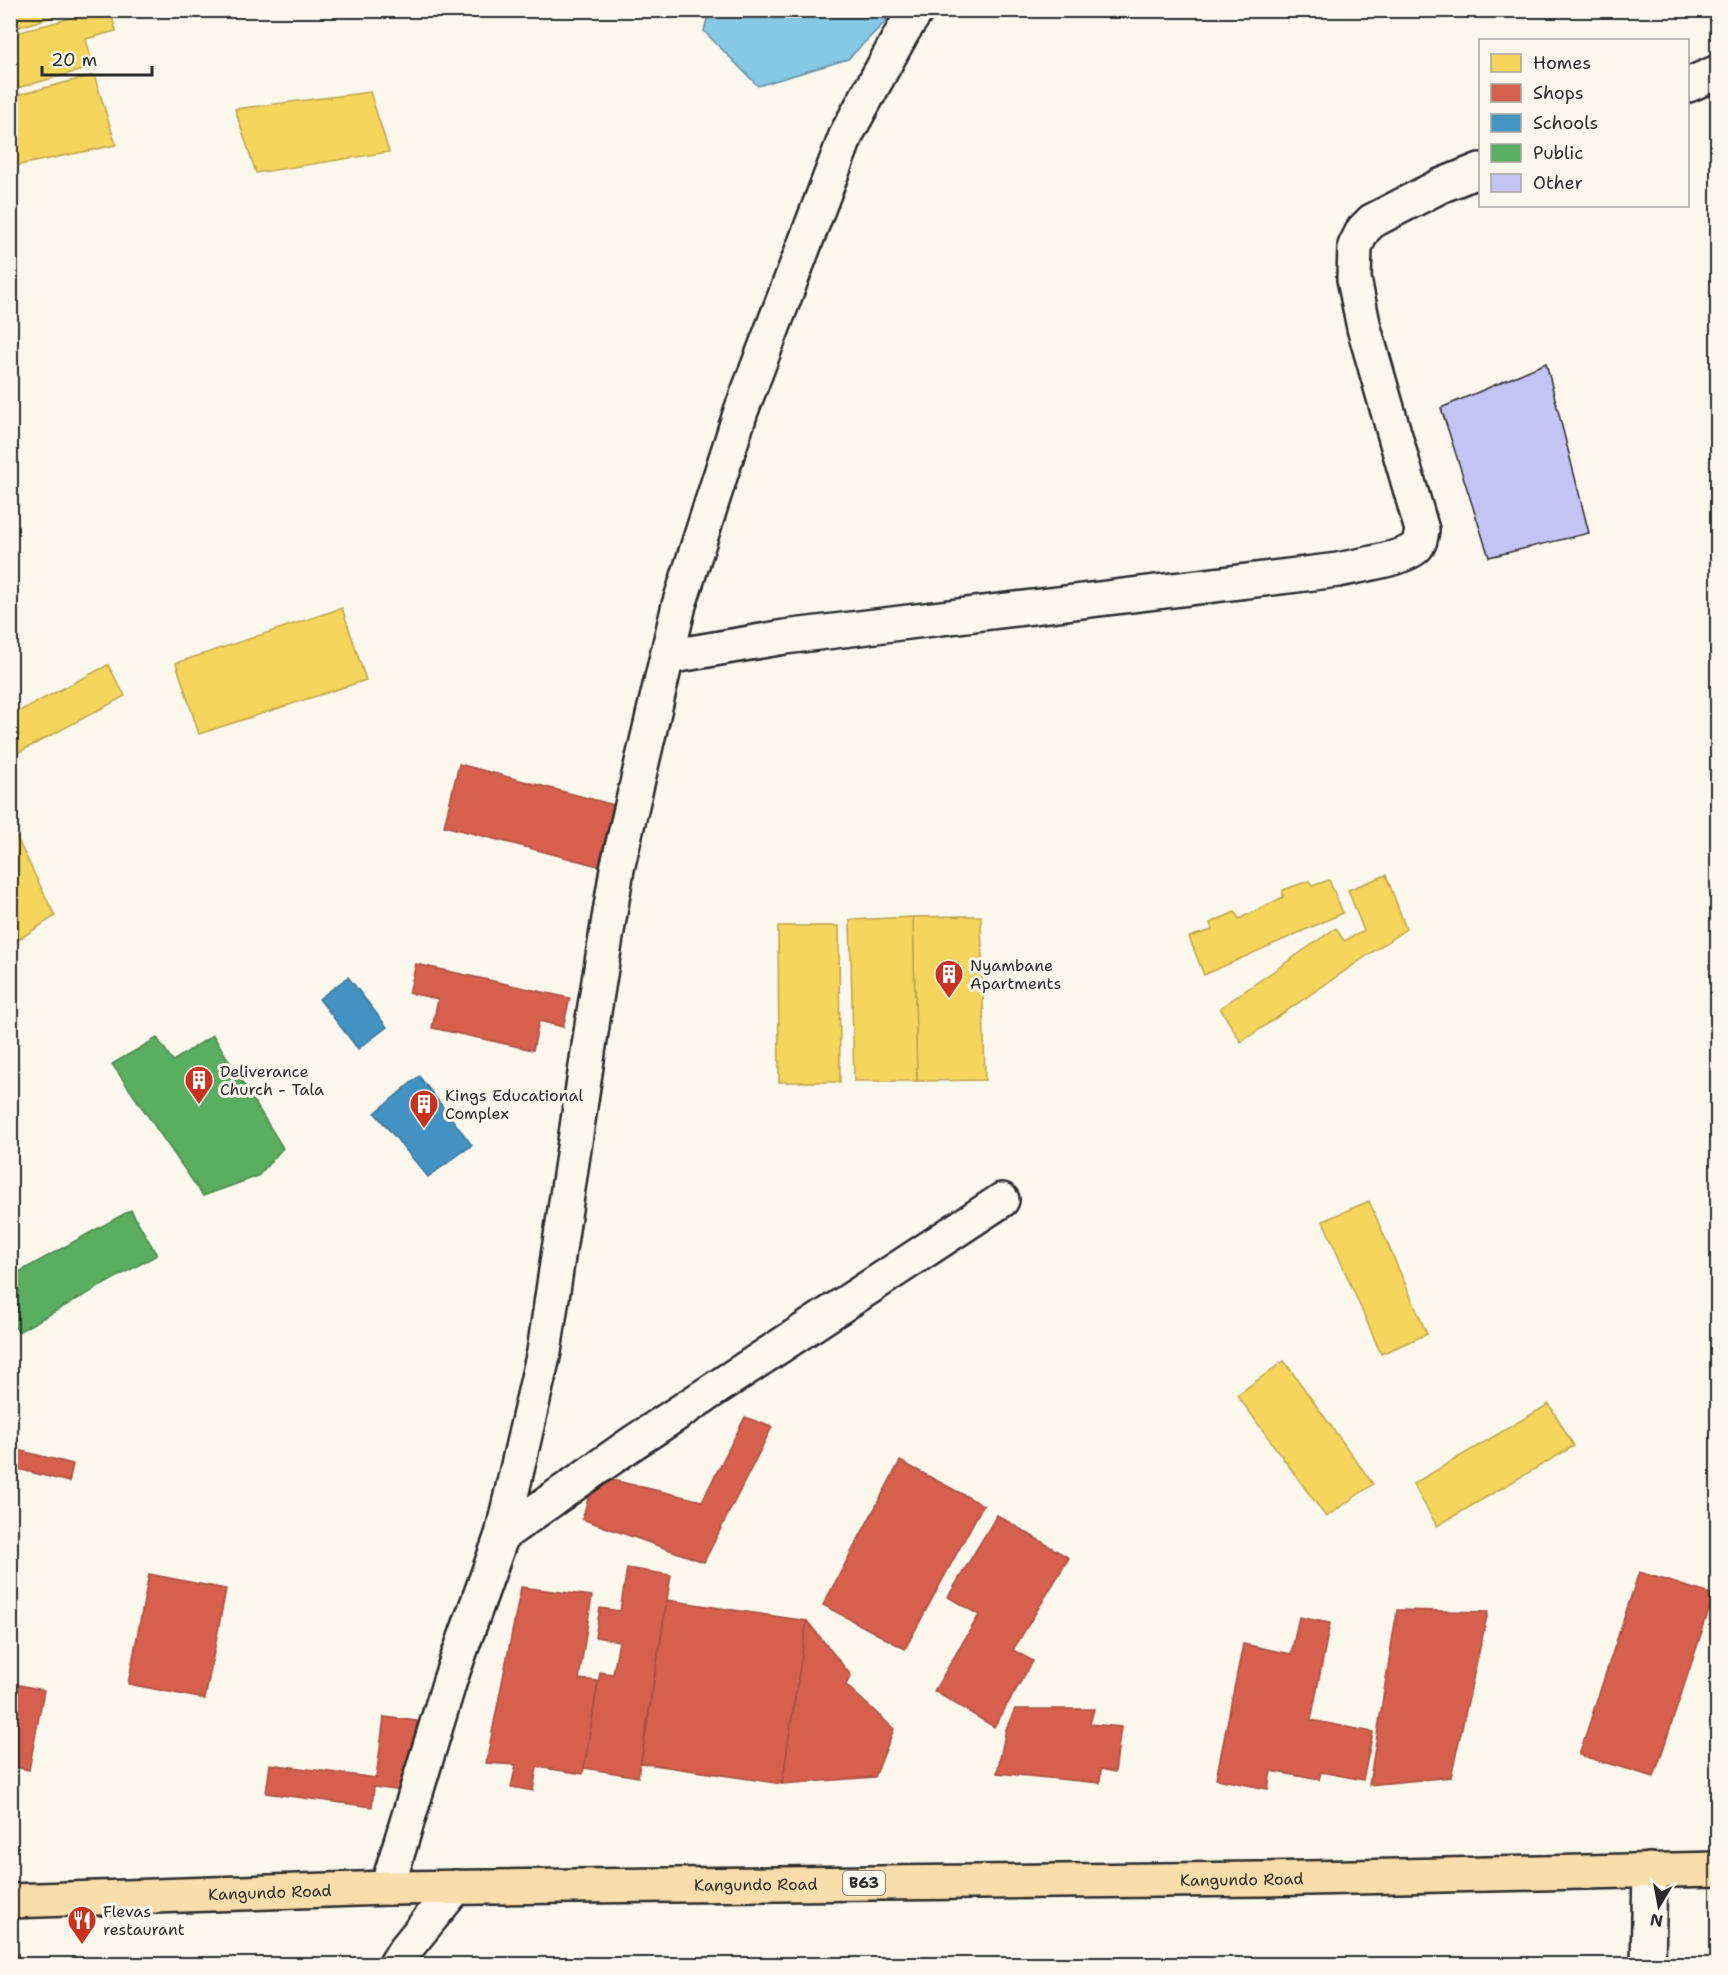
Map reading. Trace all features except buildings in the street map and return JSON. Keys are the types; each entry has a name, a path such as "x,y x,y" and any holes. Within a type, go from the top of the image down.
{"highway":[{"name":"Kangundo Road","path":"10,1901 387,1888 1263,1879 1718,1869"}],"street":[{"path":"387,1888 450,1677 502,1535 544,1352 617,869 679,605 741,411 847,133 917,10"},
{"path":"1689,85 1718,72"},
{"path":"667,657 785,637 1338,570 1408,553 1420,542 1422,530 1364,328 1354,279 1355,246 1363,230 1372,221 1440,186 1479,170"},
{"path":"502,1535 634,1442 1002,1200"},
{"path":"1648,1965 1650,1870"},
{"path":"396,1965 404,1951 456,1887"}],"water":[{"path":"709,10 896,11 848,59 758,86 704,31"}],"place":[{"name":"Nyambane Apartments","path":"949,1000"},
{"name":"Deliverance Church - Tala","path":"199,1106"},
{"name":"Kings Educational Complex","path":"424,1130"},
{"name":"Flevas restaurant","path":"82,1946"}]}
